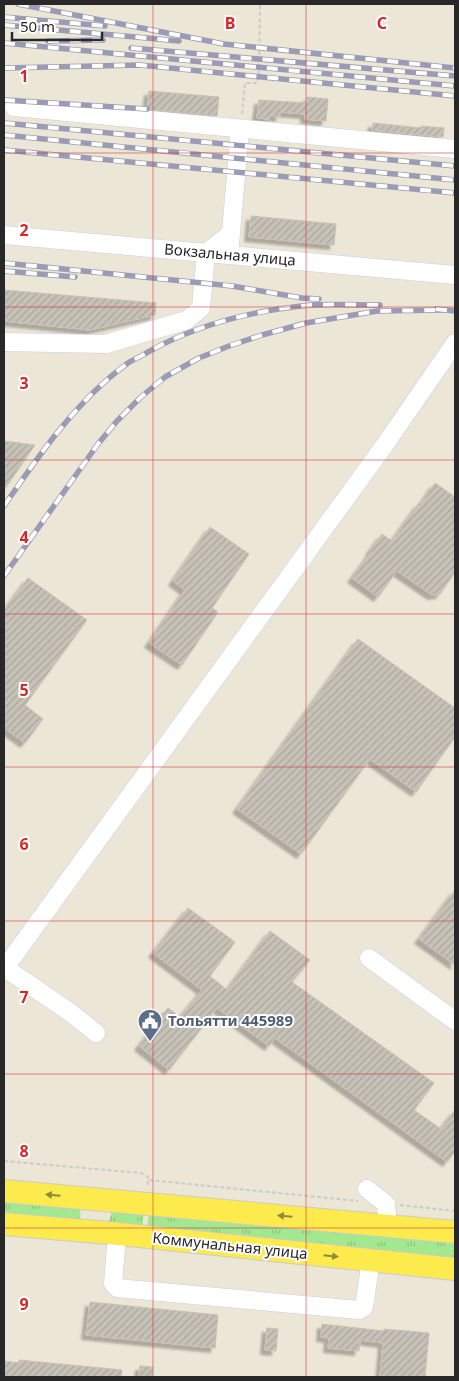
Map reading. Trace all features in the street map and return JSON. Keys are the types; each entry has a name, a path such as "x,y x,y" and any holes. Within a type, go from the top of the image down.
{"main road":[{"path":"4,1190 110,1200 387,1215 455,1232"},
{"path":"75,1230 85,1222 89,1214 86,1205 78,1197"},
{"path":"110,1200 103,1208 100,1216 102,1225 113,1234"},
{"name":"Коммунальная улица","path":"4,1224 455,1269"}],"street":[{"path":"14,107 455,149"},
{"path":"229,255 240,129"},
{"path":"4,342 106,344 187,320 201,308 206,253 230,234"},
{"name":"Вокзальная улица","path":"4,235 455,275"},
{"path":"96,1033 71,1013 4,968 384,446 455,343"},
{"path":"369,958 455,1021"},
{"path":"367,1189 387,1215"},
{"path":"113,1234 114,1284 117,1288 359,1310 364,1307 371,1260"}],"path":[{"path":"240,129 245,84 257,83 259,72 260,4"},
{"path":"4,1161 142,1173 149,1180 387,1215 455,1210"}],"green space":[{"path":"4,1197 79,1206 79,1222 4,1218"},
{"path":"144,1210 142,1232 110,1225 109,1221 112,1211"},
{"path":"149,1210 455,1239 455,1261 147,1232"}],"building":[{"path":"149,91 219,97 217,116 147,109"},
{"path":"307,97 328,99 326,121 305,119 305,114 280,112 280,117 270,116 269,119 257,118 259,100 307,103"},
{"path":"373,123 421,128 421,126 444,128 443,137 372,130"},
{"path":"251,216 336,224 334,245 249,237"},
{"path":"4,290 156,303 155,315 90,330 4,321"},
{"path":"4,441 35,445 4,490"},
{"path":"435,483 455,497 455,572 440,594 432,595 397,571 378,597 352,578 382,534 392,541"},
{"path":"210,527 249,554 212,608 218,612 182,665 149,643 185,590 173,581"},
{"path":"28,578 87,620 25,705 43,719 25,743 4,728 4,611"},
{"path":"358,639 455,708 455,737 416,792 370,759 301,854 237,809"},
{"path":"455,890 455,965 419,939"},
{"path":"188,908 235,942 210,976 227,990 270,931 310,960 292,982 434,1083 414,1110 441,1129 455,1110 455,1152 447,1162 275,1038 269,1046 217,1008 169,1070 139,1046 168,1008 180,1017 202,990 153,953"},
{"path":"90,1302 218,1315 215,1348 86,1335"},
{"path":"322,1324 384,1331 384,1329 429,1333 425,1377 380,1377 383,1343 360,1340 359,1351 328,1348 329,1338 321,1337"},
{"path":"267,1328 278,1329 276,1351 265,1350"},
{"path":"19,1360 122,1370 121,1377 4,1377 4,1361 19,1363"},
{"path":"140,1366 153,1367 152,1377 139,1377"}],"railway":[{"path":"18,4 224,44 455,68"},
{"path":"4,17 105,26"},
{"path":"4,25 179,41"},
{"path":"48,41 103,40"},
{"path":"4,43 455,86"},
{"path":"131,48 455,76"},
{"path":"4,68 140,65 455,96"},
{"path":"4,100 147,109"},
{"path":"4,123 455,166"},
{"path":"4,135 455,180"},
{"path":"4,150 455,193"},
{"path":"4,263 232,286 302,298 319,299"},
{"path":"4,271 75,277"},
{"path":"4,506 45,448 76,411 109,378 128,363 148,352 207,326 248,315 312,305 380,305"},
{"path":"436,309 455,311"},
{"path":"4,576 98,444 117,421 165,377 199,358 229,346 306,323 377,311 443,310"}],"place":[{"name":"Тольятти 445989","path":"150,1042"}]}
